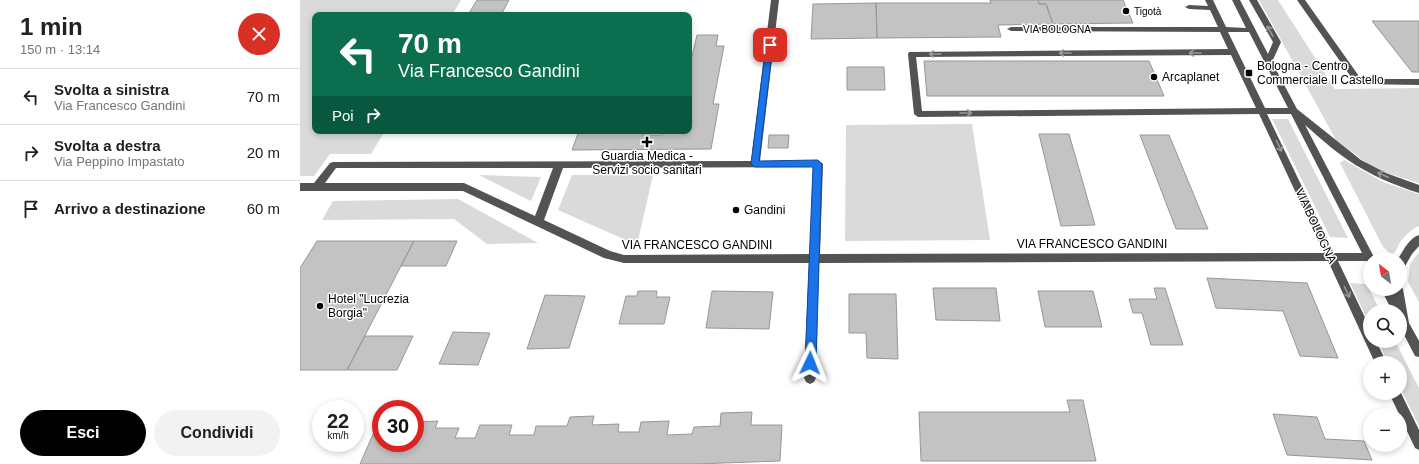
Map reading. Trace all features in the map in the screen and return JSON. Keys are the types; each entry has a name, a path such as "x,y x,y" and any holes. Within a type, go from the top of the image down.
{"street":[{"path":"755,164 775,0"},
{"name":"VIA BOLOGNA","path":"1209,0 1363,326"},
{"path":"1236,0 1367,252"},
{"path":"1253,0 1277,42 1268,62"},
{"path":"1301,0 1359,82 1419,82"},
{"path":"1189,7 1213,8"},
{"name":"VIA BOLOGNA","path":"1011,29 1251,30"},
{"path":"1234,52 912,54 918,114 1294,112 1350,158 1395,181 1419,189"},
{"path":"317,187 332,165 818,164 810,378"},
{"path":"538,222 559,165"},
{"name":"VIA FRANCESCO GANDINI","path":"300,188 464,187 617,258 1363,258"},
{"path":"1407,253 1419,239"},
{"path":"1407,329 1419,352"},
{"path":"1398,400 1419,444"}],"shaded area":[{"path":"300,0 461,0 454,12 312,12 312,134 383,134 371,154 330,154 314,176 300,176"},
{"path":"1259,0 1278,0 1335,89 1419,88 1419,183 1384,172 1368,164 1336,140"},
{"path":"1272,119 1288,119 1348,238 1330,237"},
{"path":"972,124 990,240 845,241 846,125"},
{"path":"1344,160 1383,182 1419,194 1419,226 1405,236 1394,252 1389,252 1383,247 1340,163"},
{"path":"479,175 541,177 531,201"},
{"path":"572,175 653,175 637,245 558,210"},
{"path":"458,199 538,243 487,244 454,219 322,220 333,201"},
{"path":"1419,252 1419,302 1408,282 1410,264"},
{"path":"1350,283 1363,284 1363,296 1373,296 1377,304 1363,304 1363,310"},
{"path":"1381,348 1399,348 1403,356 1385,356"},
{"path":"1407,364 1419,388 1419,426 1406,400"}],"building":[{"path":"477,0 509,0 503,12 470,12"},
{"path":"990,0 1038,0 1039,4 1046,4 1053,24 998,25 1001,37 877,38 876,3 991,3"},
{"path":"1038,0 1123,0 1133,23 1053,24 1046,4 1039,4"},
{"path":"876,3 877,38 811,39 813,4"},
{"path":"1372,21 1419,21 1419,72 1412,72"},
{"path":"697,35 718,35 716,46 724,46 713,104 719,104 711,149 572,150 578,134 692,134 692,56"},
{"path":"924,61 1149,61 1164,96 927,96"},
{"path":"847,67 884,67 885,90 847,90"},
{"path":"1039,134 1069,134 1095,225 1061,226"},
{"path":"769,135 789,135 788,148 768,148"},
{"path":"1140,135 1169,135 1208,229 1176,229"},
{"path":"317,241 414,241 347,370 300,370 300,268"},
{"path":"414,241 457,241 446,266 401,266"},
{"path":"1207,278 1307,283 1338,358 1300,356 1283,311 1216,308"},
{"path":"933,288 996,288 1000,321 936,320"},
{"path":"1154,288 1165,288 1183,345 1151,345 1142,313 1133,313 1129,299 1157,299"},
{"path":"638,291 657,291 656,297 670,297 664,324 619,324 626,296 637,296"},
{"path":"712,291 773,292 769,329 706,328"},
{"path":"1038,291 1093,291 1102,327 1045,327"},
{"path":"849,294 896,294 898,359 867,358 866,333 849,333"},
{"path":"545,295 585,296 569,348 527,349"},
{"path":"453,332 490,333 478,365 439,364"},
{"path":"365,336 413,336 397,370 347,370"},
{"path":"1067,400 1083,400 1096,461 921,461 919,412 1070,412"},
{"path":"752,412 751,425 782,425 780,461 696,464 360,464 372,437 372,452 424,452 424,422 438,421 435,428 459,428 455,438 475,438 480,425 512,425 509,435 534,435 536,426 567,426 570,417 594,416 592,425 619,424 618,432 639,432 641,422 669,421 667,435 692,434 694,427 720,426 721,413"},
{"path":"1273,414 1317,417 1325,439 1363,441 1363,452 1369,452 1372,460 1287,455"}],"place":[{"name":"Tigotà","path":"1126,11"},
{"name":"Bologna - Centro Commerciale Il Castello","path":"1249,73"},
{"name":"Arcaplanet","path":"1154,77"},
{"name":"Guardia Medica - Servizi socio sanitari","path":"647,142"},
{"name":"Gandini","path":"736,210"},
{"name":"Hotel \"Lucrezia Borgia\"","path":"320,306"}],"route":[{"path":"770,45 755,164 818,164 810,363"}]}
